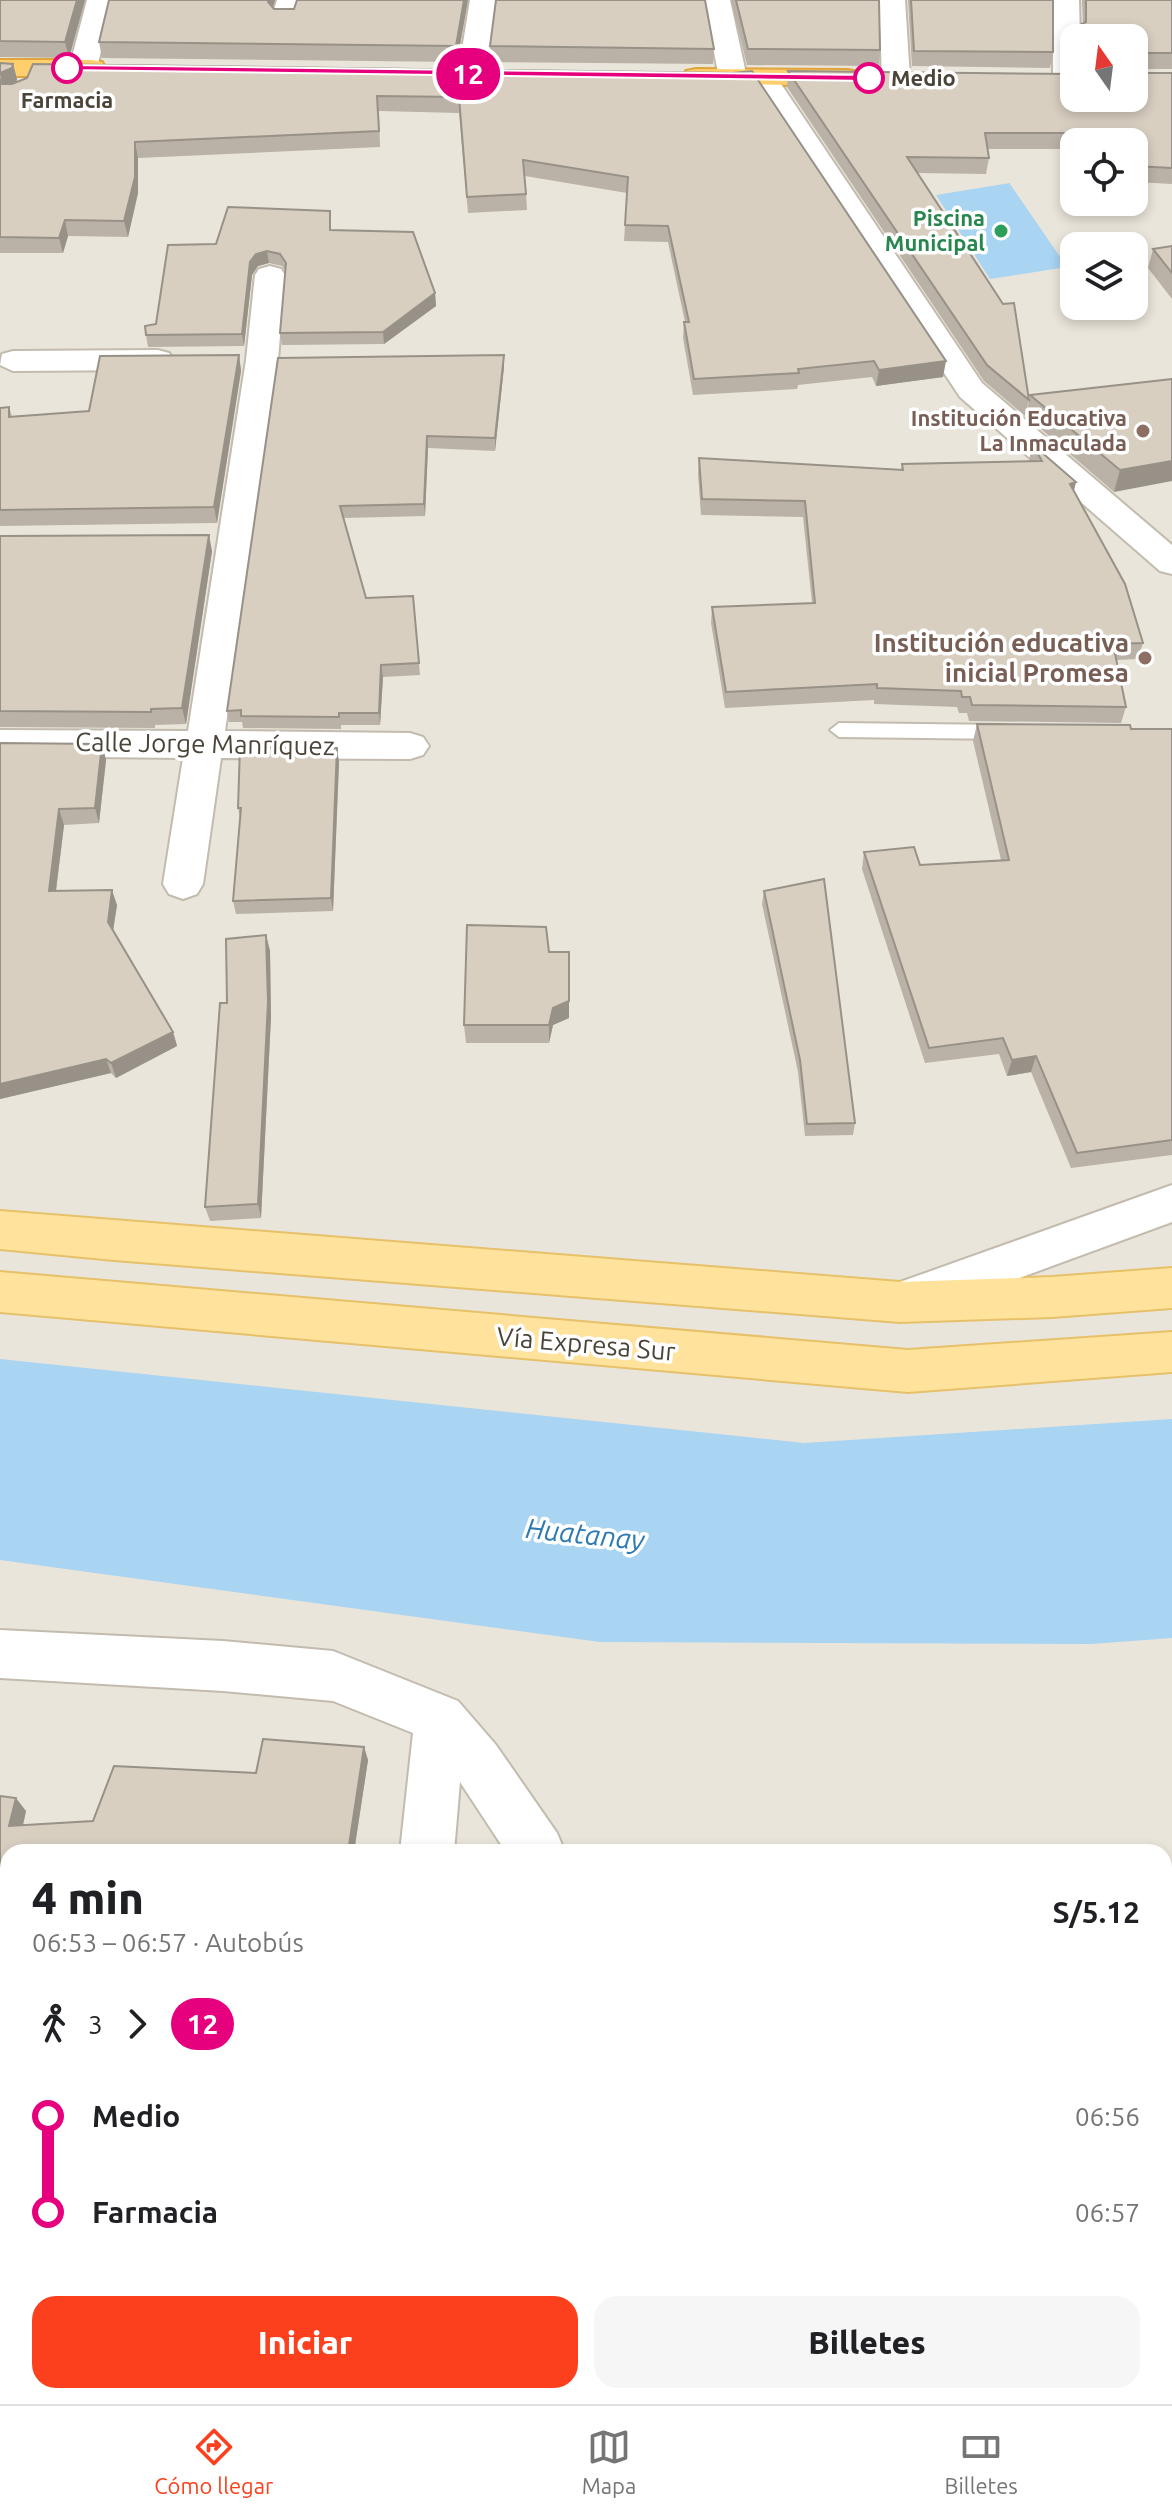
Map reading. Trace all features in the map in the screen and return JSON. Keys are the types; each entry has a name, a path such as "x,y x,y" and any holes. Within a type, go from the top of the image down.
{"highway":[{"path":"0,68 27,78 83,68 113,69"},
{"path":"442,74 503,75"},
{"path":"672,77 927,78"},
{"path":"1036,79 1060,79"}],"main road":[{"path":"0,1230 900,1302 1052,1297 1172,1288"},
{"name":"Vía Expresa Sur","path":"0,1292 908,1371 1172,1352"}],"street":[{"path":"83,68 100,0"},
{"path":"472,74 483,0"},
{"path":"717,0 748,78 971,390 1172,563"},
{"path":"892,0 896,78"},
{"path":"1066,0 1068,24"},
{"path":"183,884 205,742 220,537 262,359 270,275"},
{"path":"13,361 184,360"},
{"name":"Calle Jorge Manríquez","path":"0,743 205,742 410,746"},
{"path":"900,1302 1172,1203"},
{"path":"0,1654 223,1666 333,1676 440,1719 478,1763 533,1844"},
{"path":"428,1844 440,1719"}],"lane":[{"path":"839,730 1029,732"}],"shaded area":[{"path":"0,0 1172,0 1172,1844 0,1844"}],"water":[{"name":"Piscina Municipal","path":"1010,183 1060,257 1060,268 990,279 936,195"},
{"name":"Huatanay","path":"0,1405 804,1491 1172,1467 1172,1638 1091,1644 600,1642 0,1560"}],"building":[{"path":"0,0 77,0 65,42 0,41"},
{"path":"109,0 268,0 274,9 294,9 297,0 464,0 456,46 99,42"},
{"path":"496,0 705,0 714,49 490,46"},
{"path":"736,0 879,0 880,50 748,49"},
{"path":"911,0 1053,0 1053,52 914,51"},
{"path":"1086,0 1172,0 1172,53 1148,53 1148,24 1082,24 1086,22"},
{"path":"0,63 13,64 12,68 0,73"},
{"path":"33,64 752,71 946,361 879,370 874,361 798,369 799,373 694,379 684,322 689,322 668,226 625,225 628,177 523,160 526,194 467,197 459,97 377,96 379,131 135,142 135,177 124,221 65,220 59,238 0,237 0,79 1,84 12,84 27,78"},
{"path":"788,71 1060,74 1060,112 1148,112 1148,73 1172,73 1172,168 1148,167 1148,128 1060,128 1060,133 985,133 989,158 907,157 1003,304 1014,303 1029,400 987,365"},
{"path":"228,207 330,211 330,230 413,232 435,293 383,332 280,333 286,263 280,254 267,251 256,254 250,262 242,334 146,335 145,326 156,324 168,245 216,244"},
{"path":"1172,246 1172,273 1153,249"},
{"path":"239,355 214,507 0,510 0,408 9,407 9,417 89,411 100,356"},
{"path":"504,355 495,438 427,436 424,504 340,506 366,598 413,596 419,663 381,665 379,713 339,713 339,717 241,716 241,710 227,711 278,358"},
{"path":"1172,379 1172,461 1120,470 1030,395"},
{"path":"1032,444 1076,482 1070,484 1125,584 1143,643 1113,644 1126,707 972,705 970,697 962,697 961,691 877,688 877,684 726,692 712,607 815,603 805,501 702,499 699,458 903,470 902,464 1042,461"},
{"path":"209,535 182,708 151,709 151,712 0,711 0,536"},
{"path":"977,724 1130,725 1131,729 1172,729 1172,1140 1077,1153 1036,1056 1012,1060 1003,1038 929,1048 864,852 914,847 920,865 1009,860"},
{"path":"0,743 102,744 95,808 59,809 49,891 112,890 108,922 173,1032 111,1063 106,1059 0,1084"},
{"path":"240,747 337,748 331,898 233,901 241,808 238,808"},
{"path":"824,879 855,1123 807,1124 800,1060 764,891"},
{"path":"467,925 546,927 549,952 569,952 569,1001 553,1008 549,1025 464,1025"},
{"path":"266,935 268,1002 258,1204 205,1207 220,1003 227,1003 226,939"},
{"path":"263,1739 364,1747 349,1844 0,1844 0,1796 16,1798 9,1826 93,1821 114,1766 256,1773"}],"waterway":[{"path":"0,1405 804,1491 1172,1467"}],"bus line":[{"name":"12","path":"67,68 869,78"}],"place":[{"name":"Farmacia","path":"67,68"},
{"name":"Medio","path":"869,78"},
{"name":"Piscina Municipal","path":"1001,231"},
{"name":"Institución Educativa La Inmaculada","path":"1143,431"},
{"name":"Institución educativa inicial Promesa","path":"1145,658"}]}
